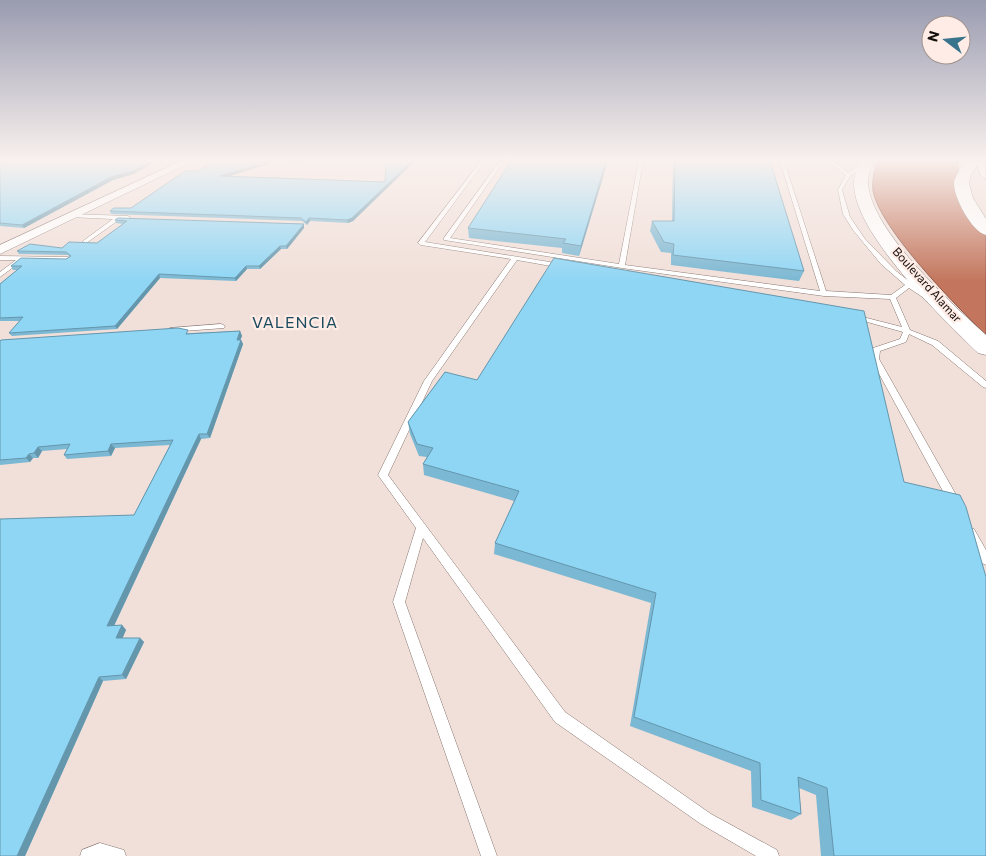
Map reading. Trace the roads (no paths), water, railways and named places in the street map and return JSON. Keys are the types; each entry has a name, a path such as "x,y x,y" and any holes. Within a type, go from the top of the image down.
{"highway":[{"name":"Boulevard Alamar","path":"866,201 883,235 904,263 947,310 986,348"},
{"path":"967,201 969,208 986,230"}],"street":[{"path":"0,250 103,201"},
{"path":"0,241 24,238"}],"lane":[{"path":"452,201 421,243 573,268"},
{"path":"473,201 446,239 824,294 892,297 908,286"},
{"path":"622,266 634,201"},
{"path":"795,201 824,294"},
{"path":"843,201 846,216 876,255 908,286 947,310"},
{"path":"71,216 137,219"},
{"path":"85,242 118,218"},
{"path":"0,258 68,259"},
{"path":"0,275 22,258"},
{"path":"515,258 428,381 383,475 560,717 706,819 771,856"},
{"path":"892,297 907,331 903,340 876,350 875,359 962,516"},
{"path":"845,314 907,331 935,343 986,385"},
{"path":"164,330 222,326"},
{"path":"967,525 986,560"},
{"path":"420,527 399,602 489,856"},
{"path":"88,856 100,851 118,856"}],"district":[{"name":"VALENCIA","path":"295,322"}]}
